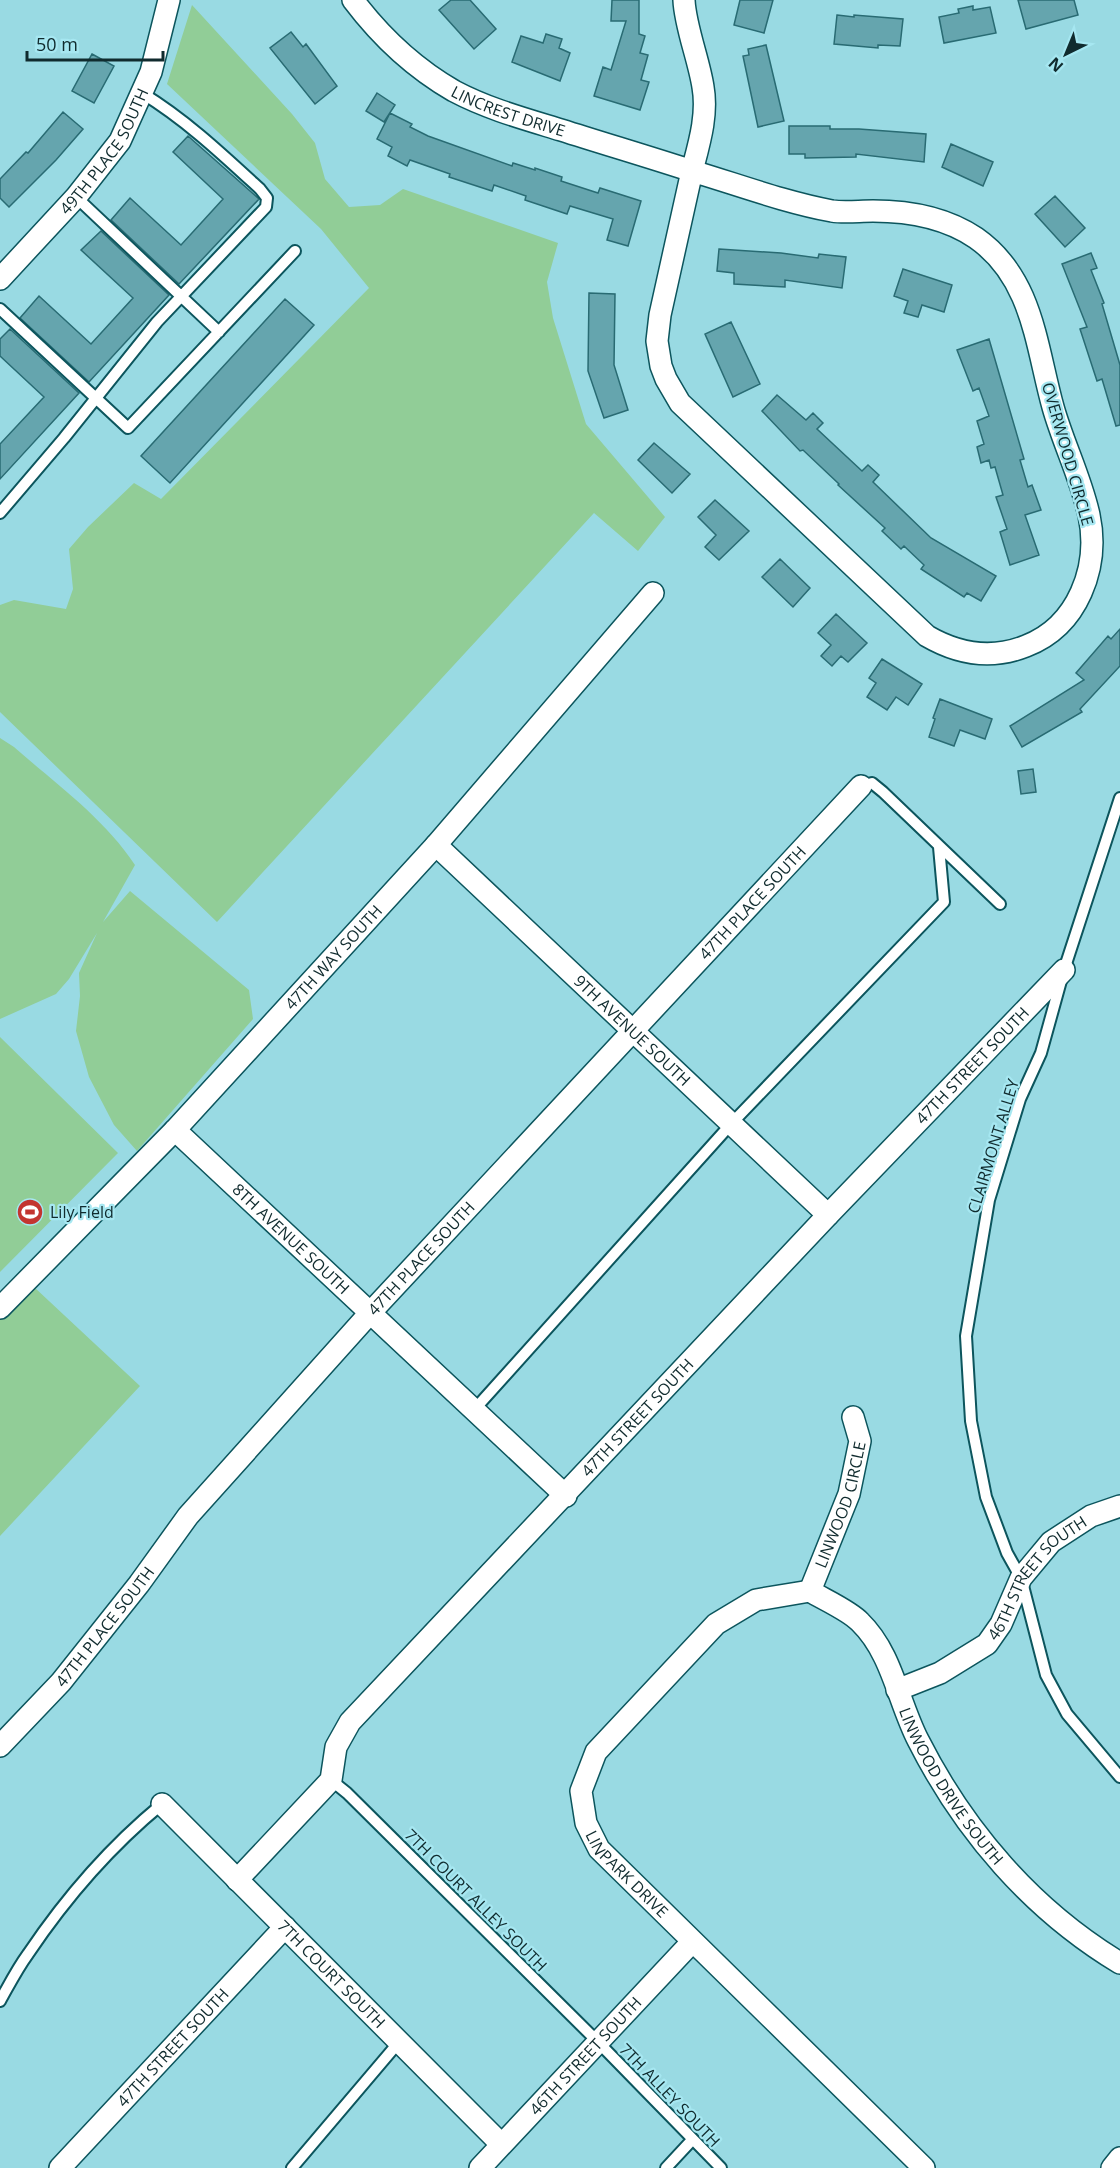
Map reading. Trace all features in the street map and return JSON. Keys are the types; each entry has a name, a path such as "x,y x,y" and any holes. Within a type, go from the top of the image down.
{"street":[{"name":"49TH PLACE SOUTH","path":"0,279 76,197 120,141 152,72 169,0"},
{"name":"LINCREST DRIVE","path":"353,0 394,47 454,91 500,112 692,171"},
{"name":"OVERWOOD CIRCLE","path":"684,0 704,90 704,105 701,132 692,171 660,315 657,341 661,366 680,403 927,636 955,650 986,655 1016,650 1045,637 1058,627 1078,602 1089,567 1091,531 1084,499 1056,416 1029,308 1013,276 996,256 976,239 944,221 908,212 827,210 785,200 692,171"},
{"name":"47TH WAY SOUTH","path":"0,1308 175,1130 436,845 653,592"},
{"name":"47TH PLACE SOUTH","path":"0,1746 61,1682 139,1584 188,1516 370,1312 861,786"},
{"name":"9TH AVENUE SOUTH","path":"436,845 828,1215"},
{"name":"47TH STREET SOUTH","path":"332,1780 336,1748 350,1722 566,1496 828,1215 1064,970"},
{"name":"8TH AVENUE SOUTH","path":"175,1130 566,1496"},
{"name":"LINWOOD CIRCLE","path":"810,1591 849,1494 860,1441 853,1418"},
{"name":"46TH STREET SOUTH","path":"897,1690 940,1673 987,1644 1001,1624 1021,1578 1051,1542 1091,1516 1120,1506"},
{"name":"LINWOOD DRIVE SOUTH","path":"810,1591 860,1621 884,1654 918,1740 978,1836 1015,1880 1046,1909 1120,1963"},
{"name":"LINPARK DRIVE","path":"810,1591 756,1600 716,1624 596,1752 581,1791 586,1823 598,1849 663,1910 692,1942 726,1972 924,2168"},
{"path":"237,1880 332,1780"},
{"name":"7TH COURT SOUTH","path":"162,1804 501,2144"},
{"name":"47TH STREET SOUTH","path":"60,2168 285,1928"},
{"name":"46TH STREET SOUTH","path":"480,2168 692,1942"},
{"path":"1112,2168 1120,2158"}],"lane":[{"path":"0,513 158,322 266,207 267,198 206,140 170,111 142,93"},
{"path":"76,197 219,332"},
{"path":"0,309 128,428 295,251"},
{"path":"861,786 872,783 1000,904"},
{"name":"CLAIRMONT ALLEY","path":"1120,798 1064,970 1041,1053 1020,1099 988,1200 966,1336 971,1421 986,1497 1007,1553 1021,1578 1046,1676 1067,1714 1120,1777"},
{"path":"474,1410 731,1124 944,902 939,846"},
{"name":"7TH COURT ALLEY SOUTH","path":"332,1780 598,2042"},
{"path":"0,2001 26,1955 54,1918 96,1868 162,1804"},
{"path":"292,2168 399,2042"},
{"name":"7TH ALLEY SOUTH","path":"598,2042 721,2168"},
{"path":"666,2168 692,2140"}],"green space":[{"path":"192,5 292,114 315,143 325,179 349,207 380,205 403,189 558,243 547,282 553,318 586,424 665,517 638,551 594,513 217,922 0,712 0,605 14,600 66,609 73,589 69,549 88,527 134,483 161,499 369,288 321,229 167,84"},
{"path":"0,738 63,788 94,817 123,848 135,865 103,922 130,891 249,990 253,1019 137,1151 114,1125 89,1077 76,1031 80,996 79,973 97,933 69,979 56,994 0,1019"},
{"name":"Lily Field","path":"0,1037 118,1153 0,1272"},
{"path":"34,1287 140,1386 0,1536 0,1318"}],"building":[{"path":"451,0 470,0 496,29 474,49 439,10"},
{"path":"612,0 639,0 639,34 645,36 640,53 648,55 641,80 649,82 640,110 594,96 603,67 611,70 626,21 611,21"},
{"path":"740,0 773,0 764,33 734,25"},
{"path":"1018,0 1074,0 1078,15 1026,29"},
{"path":"973,6 973,10 990,7 996,33 944,43 939,17 959,13 958,9"},
{"path":"837,15 903,19 900,46 878,45 878,48 834,44"},
{"path":"291,32 303,47 306,44 337,86 315,104 270,48"},
{"path":"546,34 562,39 559,48 570,53 560,81 512,62 521,36 543,43"},
{"path":"766,45 784,121 758,127 743,56 749,55 748,49"},
{"path":"92,54 114,66 94,103 72,91"},
{"path":"377,93 395,105 384,122 366,111"},
{"path":"63,112 83,129 9,207 0,198 0,179 26,152 28,153"},
{"path":"390,113 412,124 410,127 428,136 512,166 513,163 535,170 535,168 562,177 561,181 598,193 600,188 641,201 628,246 607,240 613,219 570,206 567,214 525,200 526,196 494,185 492,191 449,177 450,174 410,160 407,166 388,156 392,147 377,139"},
{"path":"789,126 830,126 830,129 926,134 924,162 856,154 856,157 805,158 805,154 789,154"},
{"path":"188,136 259,199 179,284 111,220 130,198 181,245 223,199 173,152"},
{"path":"951,144 993,162 983,186 942,167"},
{"path":"1055,196 1085,228 1065,247 1035,214"},
{"path":"101,231 169,295 89,382 20,318 39,296 91,344 133,298 81,250"},
{"path":"719,249 818,258 819,254 846,257 842,288 785,280 785,287 734,284 734,273 717,271"},
{"path":"1091,253 1097,268 1091,270 1104,303 1102,304 1120,365 1120,425 1116,426 1102,379 1097,381 1080,329 1087,327 1062,264"},
{"path":"903,269 952,285 944,312 922,305 918,317 904,313 908,301 894,296"},
{"path":"589,293 615,294 614,365 628,410 604,418 588,371"},
{"path":"285,299 314,325 170,483 141,456"},
{"path":"731,322 760,384 733,397 705,334"},
{"path":"10,329 79,393 0,479 0,444 44,397 0,356 0,339"},
{"path":"989,339 1024,459 1020,460 1028,487 1032,485 1041,510 1025,515 1039,555 1010,565 1000,532 1007,529 996,497 1003,495 995,467 991,468 989,460 981,463 977,447 984,444 977,421 989,416 979,388 973,391 957,350"},
{"path":"777,395 806,420 813,413 823,423 817,429 862,471 868,465 879,475 873,482 931,538 996,576 981,601 967,593 964,597 921,569 924,565 904,546 901,549 882,531 885,528 803,450 800,451 762,411"},
{"path":"654,443 690,474 672,493 638,460"},
{"path":"715,500 749,531 719,560 705,547 716,535 698,517"},
{"path":"780,559 810,588 793,607 762,577"},
{"path":"836,614 867,643 848,662 841,656 832,666 821,656 831,645 818,633"},
{"path":"1120,629 1120,666 1080,709 1082,712 1022,747 1010,726 1084,680 1076,673 1108,636 1111,639"},
{"path":"882,659 922,684 908,705 896,697 887,710 867,697 876,683 869,678"},
{"path":"940,699 992,719 985,739 960,730 954,746 929,737"},
{"path":"1033,769 1036,792 1021,794 1018,771"}],"place":[{"name":"Lily Field","path":"30,1212"}]}
